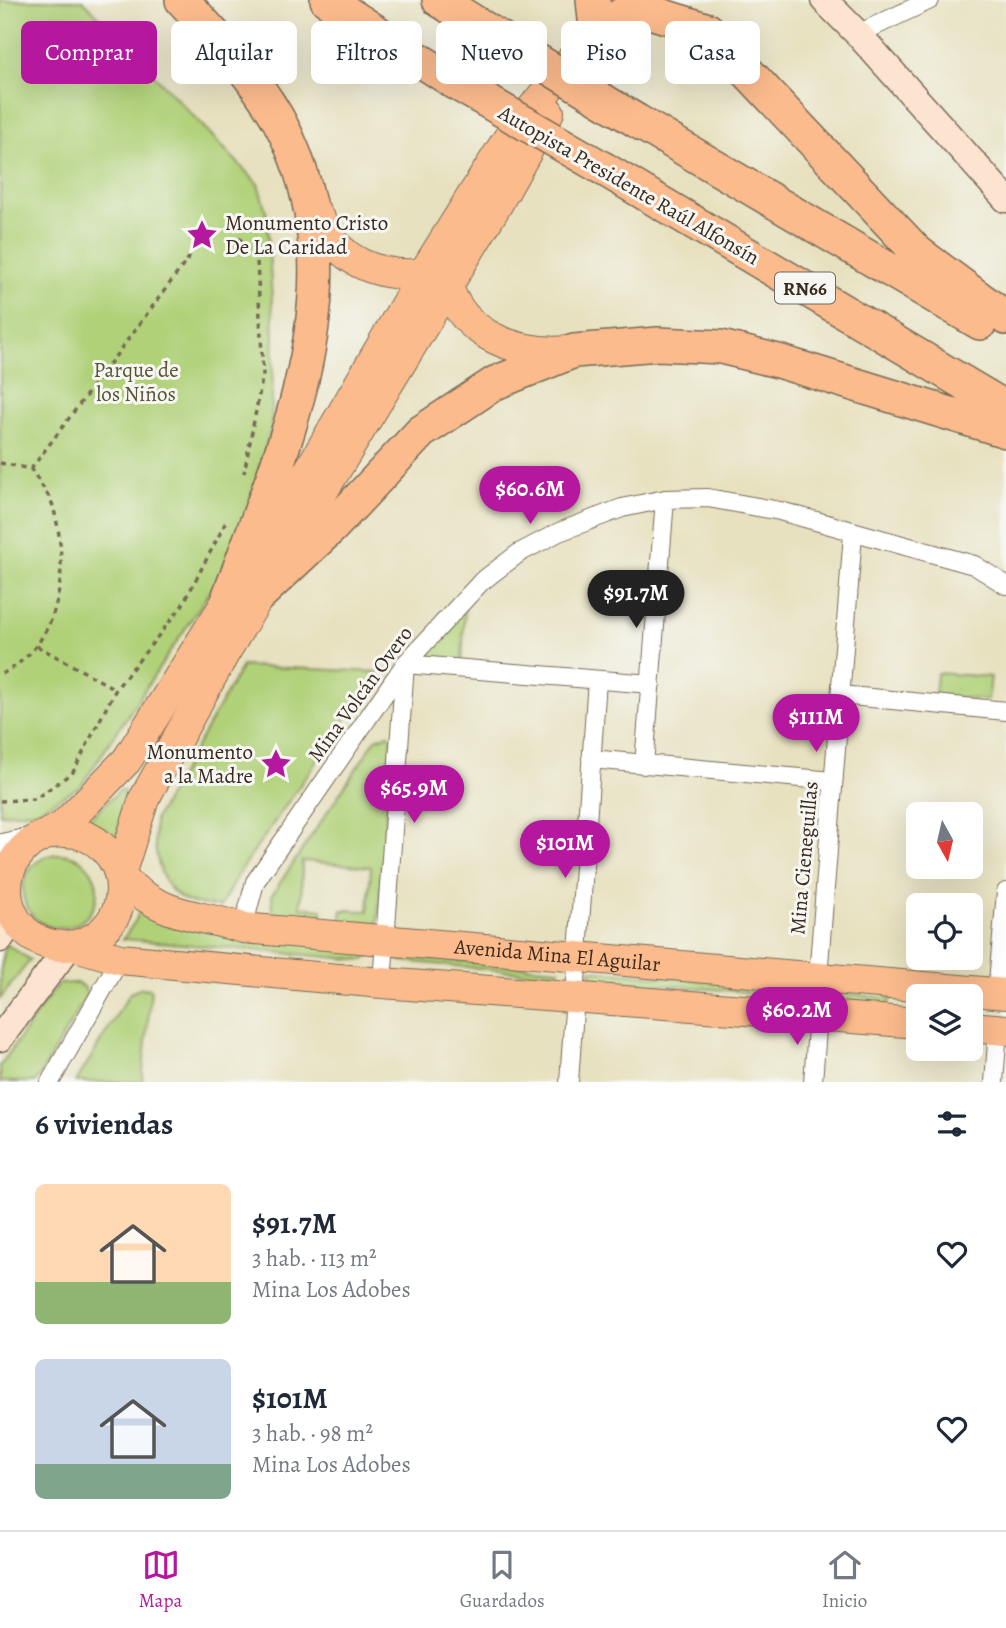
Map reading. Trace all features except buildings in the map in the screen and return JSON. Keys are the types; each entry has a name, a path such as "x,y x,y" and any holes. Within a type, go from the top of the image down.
{"highway":[{"path":"182,0 216,35 260,90 292,148 312,206 316,281 312,346 265,499 242,598"},
{"name":"Autopista Presidente Raúl Alfonsín","path":"327,0 454,82 1006,408"},
{"name":"RN66","path":"439,0 636,121 1006,339"},
{"path":"683,0 700,21"},
{"path":"595,15 648,11 680,21"},
{"path":"759,84 917,252 1006,318"},
{"path":"242,598 333,526 421,432 495,383 574,351 659,344 721,347 791,365 1006,431"}],"main road":[{"path":"242,598 127,760 63,826 26,846 12,867 6,893 6,918 26,933 52,947 72,947 98,935 115,916 121,900 121,877 144,799 242,598 311,467 446,263 498,203 595,15 614,0"},
{"path":"824,0 858,33 1006,199"},
{"path":"312,206 340,248 362,263 387,273 446,263"},
{"path":"446,263 480,330 505,345 529,352 574,351"},
{"path":"45,835 69,832 88,837 114,858 121,877"},
{"name":"Avenida Mina El Aguilar","path":"121,877 146,901 180,915 243,928 906,986"},
{"path":"0,1038 72,947"},
{"name":"Avenida Mina El Aguilar","path":"72,947 120,958 382,983 906,1022"},
{"name":"Avenida Mina El Aguilar","path":"983,992 1002,994"}],"street":[{"path":"858,33 930,0"},
{"name":"Mina Volcán Overo","path":"243,928 255,883 405,664 481,582 519,553 559,532 622,508 666,499 708,498 780,511 853,534 974,565 1006,585"},
{"path":"644,765 666,499"},
{"name":"Mina Cieneguillas","path":"818,977 853,534"},
{"path":"382,983 388,940 405,664 651,684"},
{"path":"569,1082 580,956 597,680"},
{"path":"840,695 1006,711"},
{"path":"591,760 833,781"},
{"path":"0,846 45,835"},
{"path":"1002,994 1006,892"},
{"path":"50,1082 120,958"},
{"path":"813,1082 818,1015"},
{"path":"992,1029 994,1082"}],"path":[{"path":"239,238 257,261 263,374 243,481"},
{"path":"31,469 191,255"},
{"path":"0,463 31,469 52,503 61,546 61,593 37,646 18,666 0,675"},
{"path":"0,801 35,799 73,772 116,689 182,606 227,519"},
{"path":"37,646 116,689"}],"green space":[{"name":"Parque de los Niños","path":"0,0 83,0 103,21 21,21 21,84 157,84 157,78 258,184 267,215 274,334 271,429 234,555 81,786 36,811 0,814"},
{"path":"465,605 462,663 414,659"},
{"path":"242,666 378,672 237,876 220,907 187,901 169,887 156,854 155,819"},
{"path":"937,673 991,677 988,700 935,696"},
{"path":"388,734 392,739 378,923 340,924 342,910 368,911 371,867 302,861 301,907 322,909 322,922 272,919 272,895 376,739"},
{"path":"120,790 124,791 117,837 88,820"},
{"path":"60,854 74,857 86,865 94,877 97,891 94,905 86,917 74,925 60,928 46,925 34,917 26,905 23,891 26,877 34,865 46,857"},
{"path":"140,908 169,926 369,947 373,954 364,960 123,939 136,920"},
{"path":"6,944 30,960 0,999 0,972"},
{"path":"395,956 559,969 555,975 400,961"},
{"path":"589,970 892,998 888,1004 593,979"},
{"path":"76,983 84,987 87,995 36,1082 0,1082 0,1066 58,984"},
{"path":"141,988 151,989 142,1082 76,1082 130,993"}],"place":[{"name":"Monumento Cristo De La Caridad","path":"202,235"},
{"name":"Monumento a la Madre","path":"276,764"}]}
